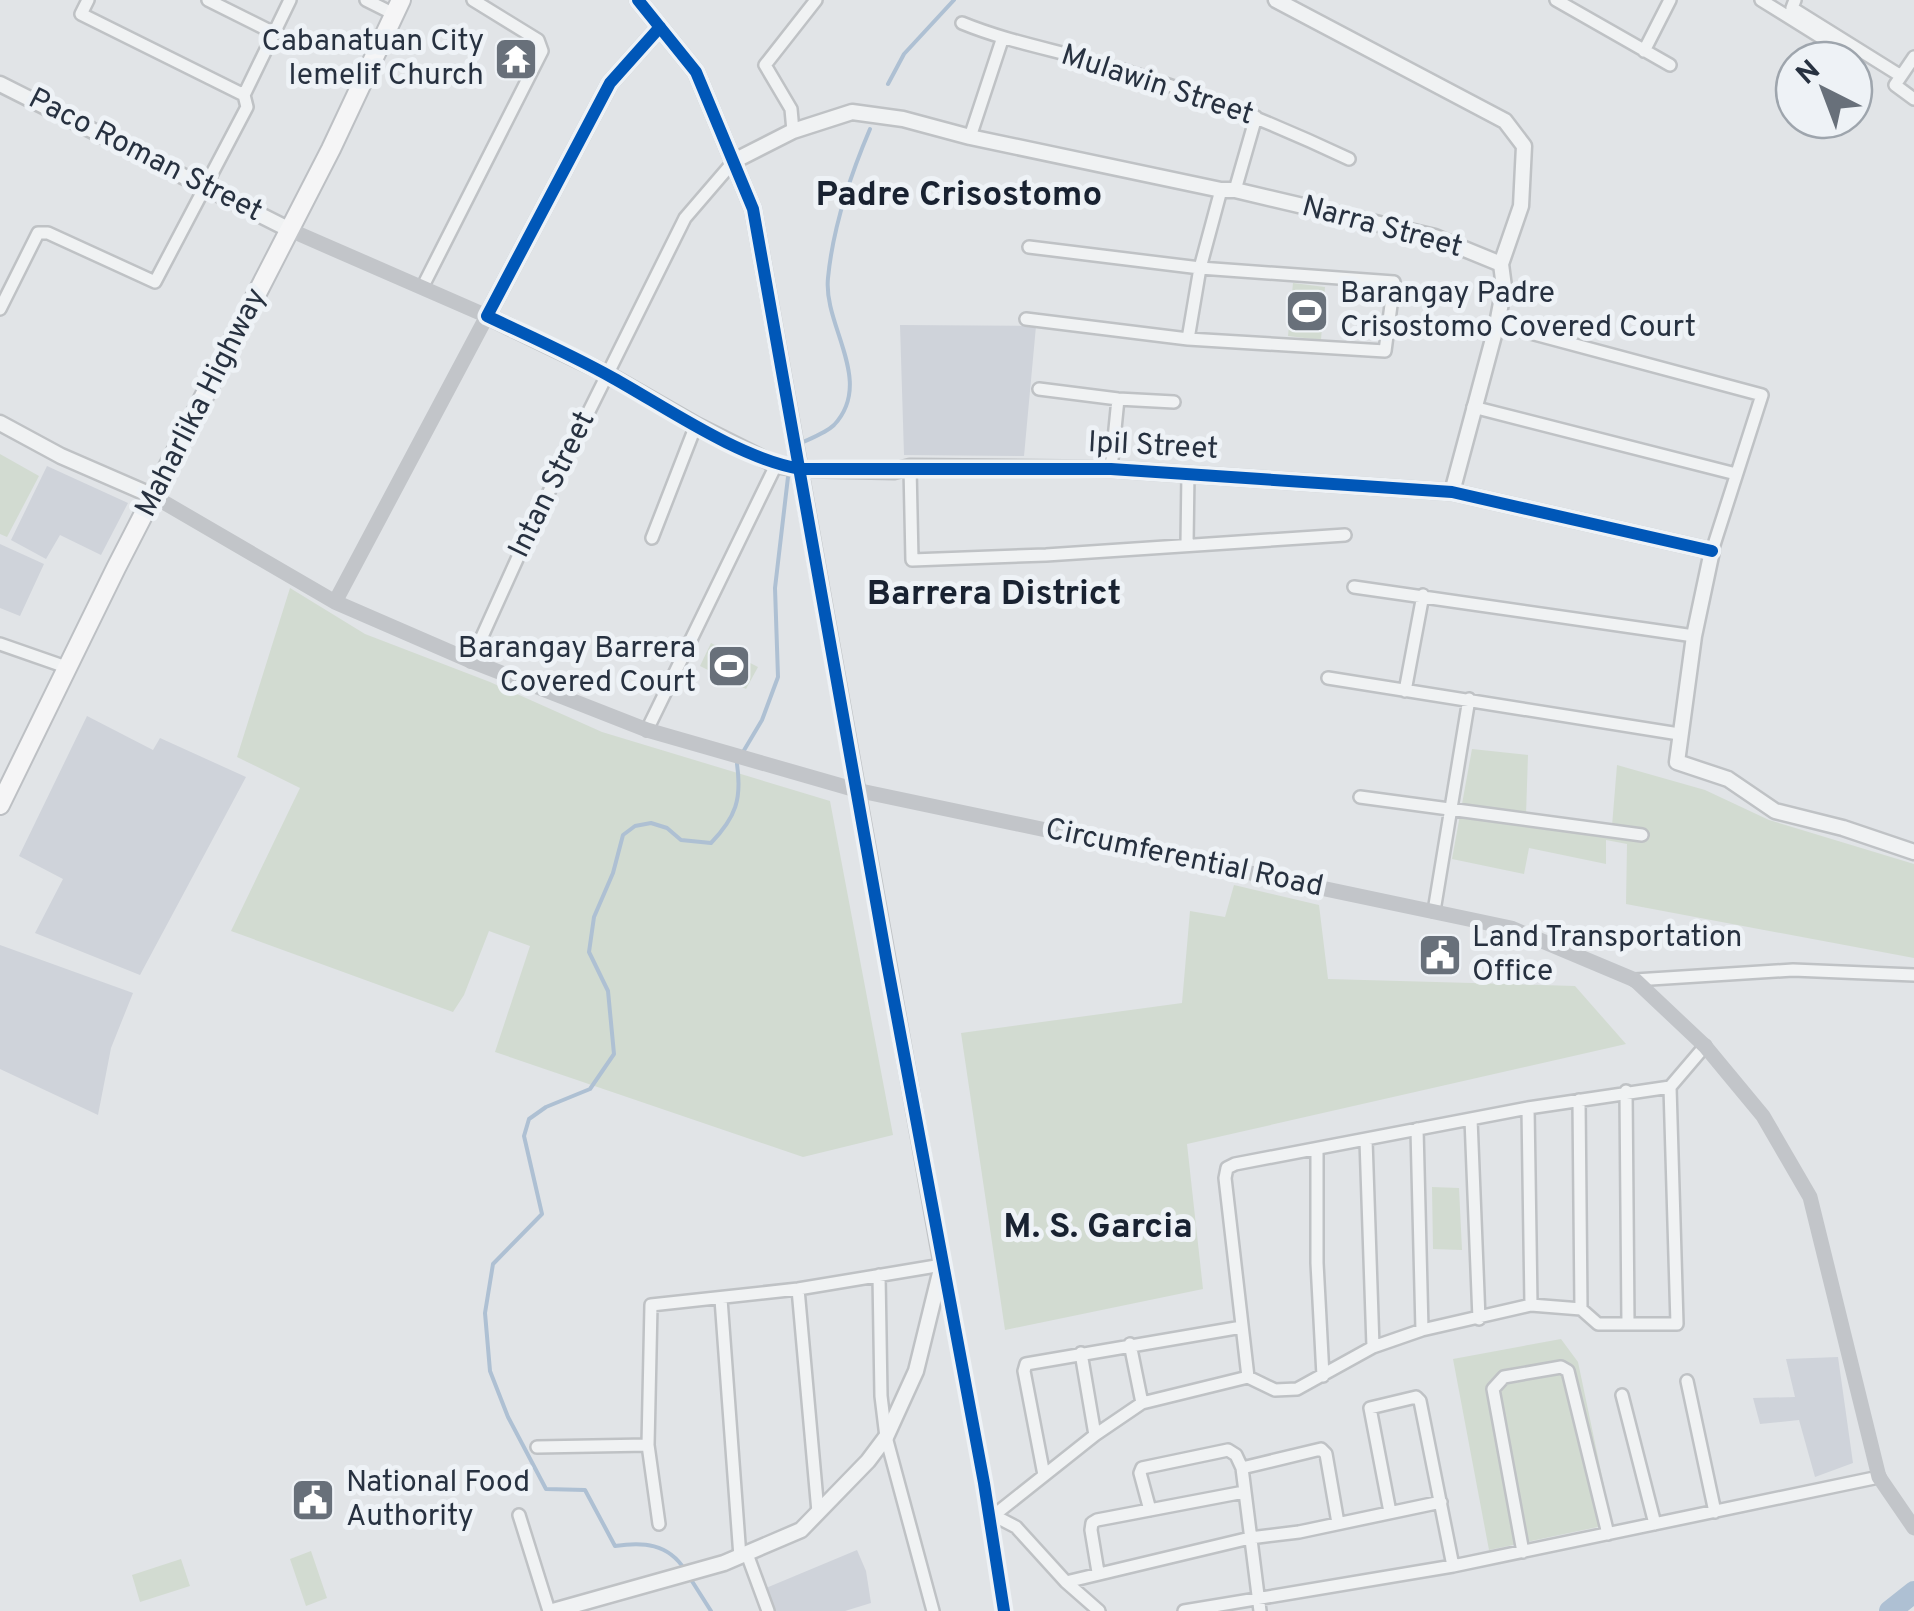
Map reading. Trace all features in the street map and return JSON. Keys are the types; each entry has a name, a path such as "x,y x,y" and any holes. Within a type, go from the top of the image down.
{"main road":[{"name":"Maharlika Highway","path":"2,797 290,230 397,7"},
{"path":"290,230 487,316 335,602"},
{"name":"Circumferential Road","path":"154,496 335,602 647,730 856,790 1511,928 1634,980 1706,1046 1763,1116 1810,1197 1879,1478 1914,1528"}],"street":[{"path":"88,0 81,14 244,94"},
{"path":"208,0 274,32"},
{"path":"0,309 38,233 48,233 156,282 247,107 244,94 290,0"},
{"path":"366,0 397,7"},
{"path":"423,286 542,51 538,40 473,0"},
{"path":"638,0 696,72 753,209 942,1265 991,1514 1004,1611"},
{"path":"792,132 791,109 765,66 816,0"},
{"path":"1276,0 1505,121 1524,146 1521,206 1502,264"},
{"path":"1556,0 1670,65"},
{"path":"1644,51 1670,0"},
{"path":"1761,0 1825,40"},
{"path":"1796,0 1792,8 1901,76"},
{"name":"Mulawin Street","path":"962,24 1002,40 1080,58 1185,90 1349,159"},
{"path":"487,316 610,83 660,27"},
{"path":"970,137 1002,40"},
{"path":"1914,57 1895,85 1914,99"},
{"name":"Paco Roman Street","path":"0,84 290,230"},
{"name":"Narra Street","path":"734,161 792,132 852,112 903,119 970,137 1435,237 1502,264 1504,288 1497,324 1452,492"},
{"path":"1188,339 1200,268 1256,117"},
{"name":"Intan Street","path":"471,661 532,526 685,218 734,161"},
{"path":"1026,319 1188,339 1385,350 1394,282 1200,268 1028,247"},
{"name":"Ipil Street","path":"487,316 607,374 776,465 894,471 910,467 1111,469 1452,492 1712,551"},
{"path":"1497,324 1762,395 1712,551 1694,636 1677,762 1728,779 1775,810 1914,852"},
{"path":"1039,389 1174,402"},
{"path":"1111,469 1118,399"},
{"path":"1473,407 1736,474"},
{"path":"0,423 60,456 154,496"},
{"path":"652,538 696,425"},
{"path":"647,730 776,465"},
{"path":"910,467 912,560 1345,535"},
{"path":"1186,544 1188,473"},
{"path":"1354,587 1694,636"},
{"path":"1405,691 1423,595"},
{"path":"0,644 66,668"},
{"path":"1328,678 1679,734"},
{"path":"1434,912 1469,699"},
{"path":"1360,797 1642,835"},
{"path":"1634,980 1793,970 1914,975"},
{"path":"1248,1377 1227,1168 1528,1108 1670,1087 1706,1046"},
{"path":"991,1514 1142,1403 1248,1377 1275,1390 1297,1389 1373,1347 1422,1330 1531,1305 1580,1309 1598,1324 1678,1324 1670,1087"},
{"path":"1626,1092 1628,1324"},
{"path":"1579,1100 1580,1309"},
{"path":"1528,1108 1531,1305"},
{"path":"1470,1119 1479,1319"},
{"path":"1417,1129 1422,1330"},
{"path":"1366,1140 1373,1347"},
{"path":"1317,1150 1323,1376"},
{"path":"659,1524 648,1445 651,1305 798,1290 942,1265"},
{"path":"519,1515 551,1611 744,1556 800,1530 868,1461 886,1437 916,1371 942,1265"},
{"path":"879,1276 881,1396 886,1437 933,1611"},
{"path":"798,1290 818,1512"},
{"path":"721,1299 744,1556 768,1611"},
{"path":"1044,1475 1024,1371 1026,1364 1242,1327"},
{"path":"1130,1344 1142,1403"},
{"path":"1081,1353 1095,1435"},
{"path":"1524,1552 1493,1389 1504,1377 1560,1367 1568,1371 1608,1534"},
{"path":"1687,1381 1715,1512"},
{"path":"1622,1396 1655,1524"},
{"path":"1390,1512 1370,1408 1412,1397 1420,1401 1453,1566"},
{"path":"537,1447 648,1445"},
{"path":"1242,1468 1321,1449 1326,1454 1338,1523"},
{"path":"1150,1510 1140,1473 1146,1465 1228,1450 1236,1455 1242,1468 1258,1604"},
{"path":"1184,1611 1258,1604 1879,1478"},
{"path":"1098,1572 1092,1524 1244,1492"},
{"path":"1066,1582 1250,1538 1441,1502"},
{"path":"991,1514 1016,1526 1066,1582 1099,1611"}],"shaded area":[{"name":"Barangay Padre Crisostomo Covered Court","path":"1293,283 1325,287 1321,340 1288,336"},
{"path":"900,325 1036,326 1024,456 904,455"},
{"path":"0,454 39,476 7,537 0,534"},
{"path":"47,466 128,503 101,555 60,535 46,559 11,540"},
{"path":"0,544 44,564 20,616 0,608"},
{"path":"290,588 365,634 490,682 602,732 830,801 893,1135 803,1157 495,1052 530,946 489,931 464,995 453,1012 231,931 300,788 237,757"},
{"name":"Barangay Barrera Covered Court","path":"711,643 758,667 746,689 700,666"},
{"path":"87,716 153,750 160,738 246,777 140,975 35,933 63,879 19,856"},
{"path":"1472,749 1528,755 1526,815 1612,826 1617,765 1705,790 1769,820 1914,864 1914,958 1626,904 1627,844 1606,840 1606,864 1529,848 1524,874 1452,859"},
{"path":"1234,885 1319,905 1328,979 1575,986 1626,1044 1187,1144 1203,1289 1005,1330 961,1033 1182,1003 1190,911 1225,917"},
{"path":"0,945 133,993 111,1048 98,1115 0,1069"},
{"path":"1432,1187 1459,1188 1462,1250 1433,1249"},
{"path":"1561,1339 1578,1362 1612,1524 1489,1550 1453,1359"},
{"path":"1838,1357 1853,1463 1815,1477 1799,1420 1760,1424 1753,1398 1795,1397 1786,1359"},
{"path":"857,1550 866,1571 871,1603 845,1611 775,1611 766,1588"},
{"path":"311,1551 327,1598 306,1606 290,1559"},
{"path":"181,1559 190,1586 140,1602 132,1575"}],"waterway":[{"path":"888,84 904,54 954,0"},
{"path":"799,444 834,425 850,390 828,278 843,202 870,129"},
{"path":"789,458 791,448"},
{"path":"743,752 762,720 778,677 775,588 788,477"},
{"path":"685,1570 663,1549 635,1544 615,1546 585,1490 546,1489 508,1417 490,1371 485,1313 493,1264 542,1214 524,1136 529,1119 546,1107 590,1089 614,1054 608,991 589,952 594,917 613,873 623,835 635,826 651,823 667,828 681,840 711,843 735,807 739,787 737,764"},
{"path":"690,1578 711,1611"},
{"path":"1890,1611 1914,1592"}],"cycle path":[{"path":"638,0 696,72 753,209 1004,1611"},
{"path":"660,27 610,83 487,316 598,370 729,444 801,469 1111,469 1452,492 1712,551"}],"place":[{"name":"Cabanatuan City Iemelif Church","path":"516,59"},
{"name":"Barangay Padre Crisostomo Covered Court","path":"1307,311"},
{"name":"Barangay Barrera Covered Court","path":"729,666"},
{"name":"Land Transportation Office","path":"1440,955"},
{"name":"National Food Authority","path":"313,1500"}],"district":[{"name":"Padre Crisostomo","path":"959,196"},
{"name":"Barrera District","path":"994,595"},
{"name":"M. S. Garcia","path":"1098,1228"}]}
